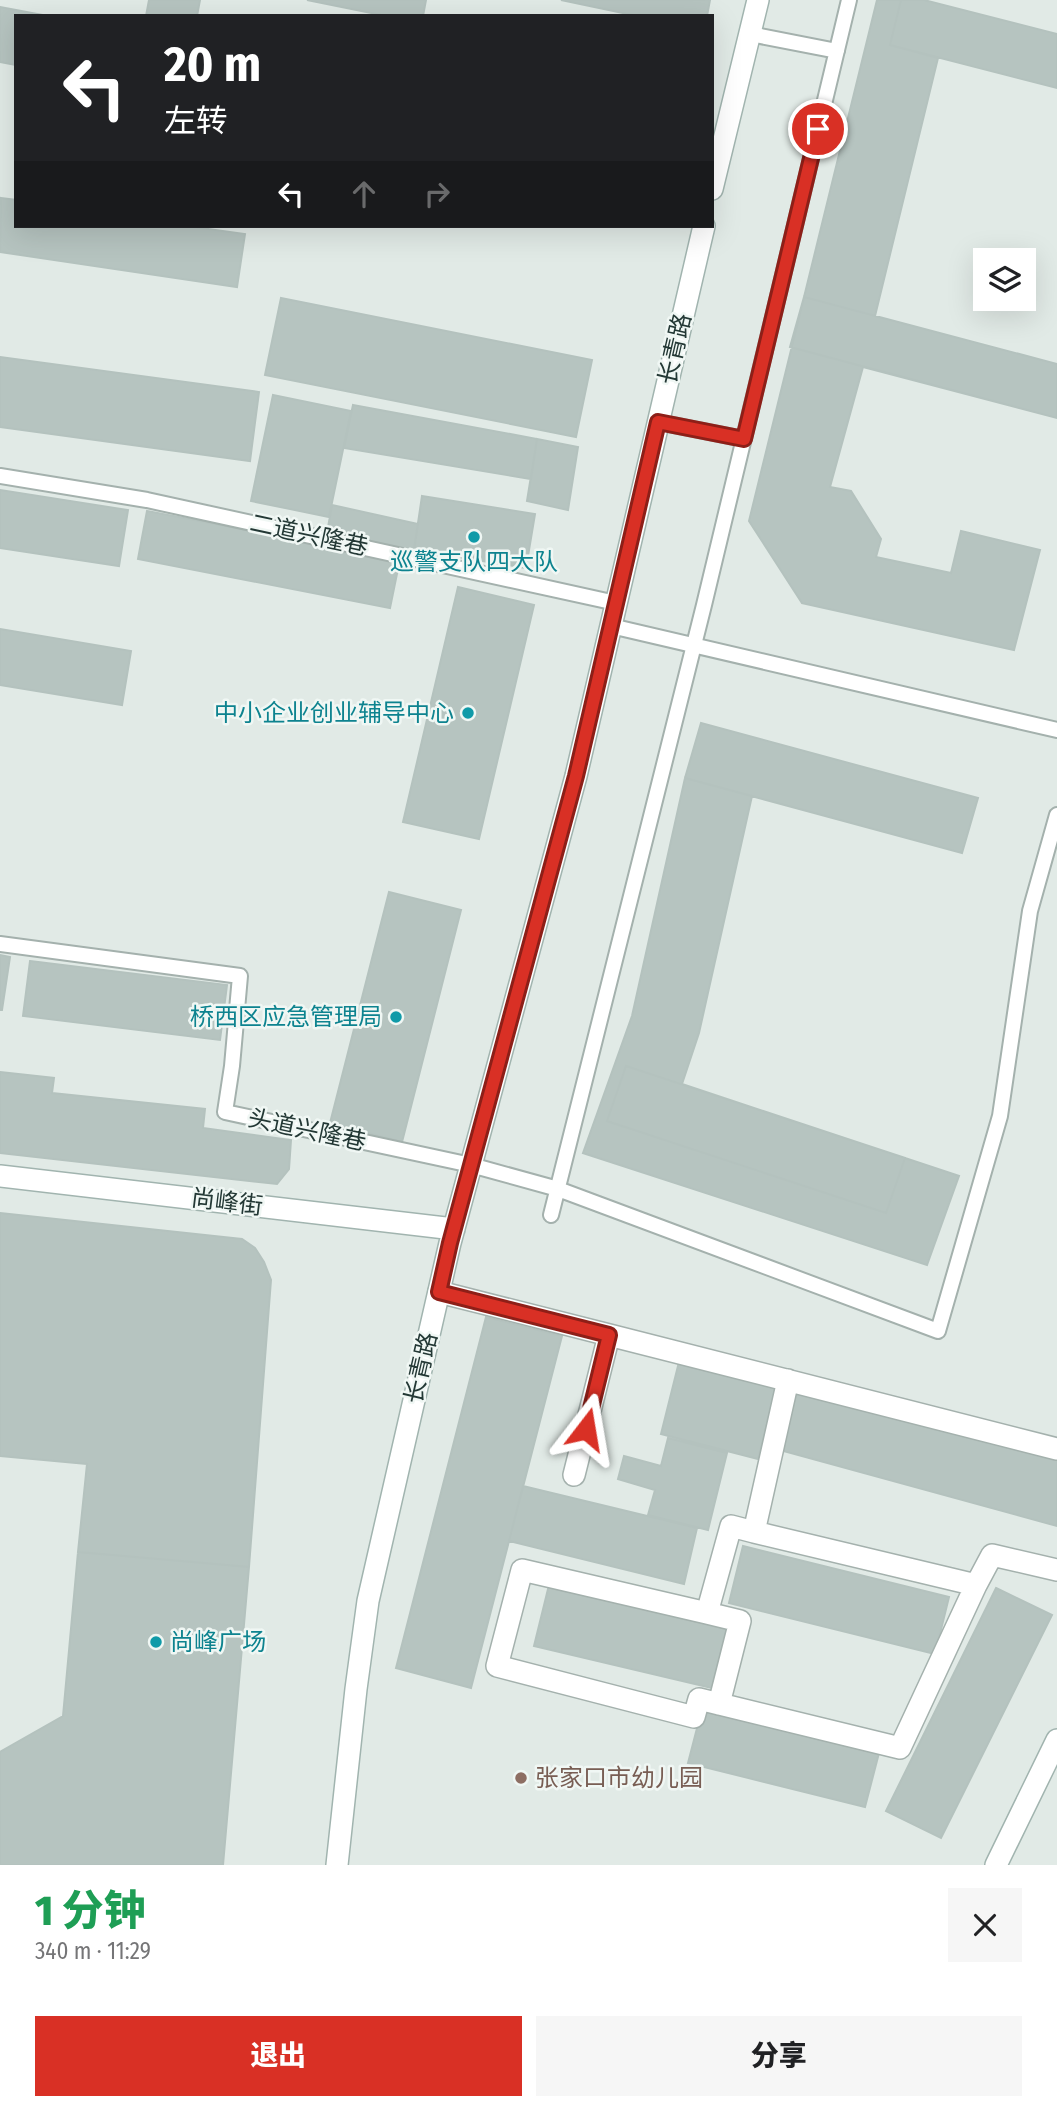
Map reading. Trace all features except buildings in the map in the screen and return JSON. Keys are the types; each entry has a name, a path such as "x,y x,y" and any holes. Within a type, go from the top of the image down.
{"street":[{"path":"714,182 758,0"},
{"name":"长青路","path":"337,1865 368,1601 454,1229 576,776 704,228"},
{"name":"尚峰街","path":"0,1176 454,1229"},
{"path":"439,1292 1057,1449"},
{"path":"574,1475 609,1335"},
{"path":"754,1532 788,1380"},
{"path":"707,1613 730,1526 976,1585"},
{"path":"719,1704 740,1621 522,1570 497,1666 694,1717 699,1699 719,1704 900,1748 992,1555 1057,1570"},
{"path":"996,1865 1057,1740"}],"lane":[{"path":"551,1215 694,645 849,0"},
{"path":"750,34 837,51"},
{"path":"658,422 744,439"},
{"name":"二道兴隆巷","path":"0,476 147,500 616,603"},
{"path":"611,626 1057,730"},
{"path":"471,1165 558,1189 938,1331 1000,1116 1030,911 1057,815"},
{"name":"头道兴隆巷","path":"0,944 240,976 225,1112 471,1165"}],"place":[{"name":"巡警支队四大队","path":"474,537"},
{"name":"中小企业创业辅导中心","path":"468,713"},
{"name":"桥西区应急管理局","path":"396,1017"},
{"name":"尚峰广场","path":"156,1642"},
{"name":"张家口市幼儿园","path":"521,1778"}],"route":[{"path":"586,1429 609,1335 439,1292 576,776 658,422 744,439 818,129"}]}
